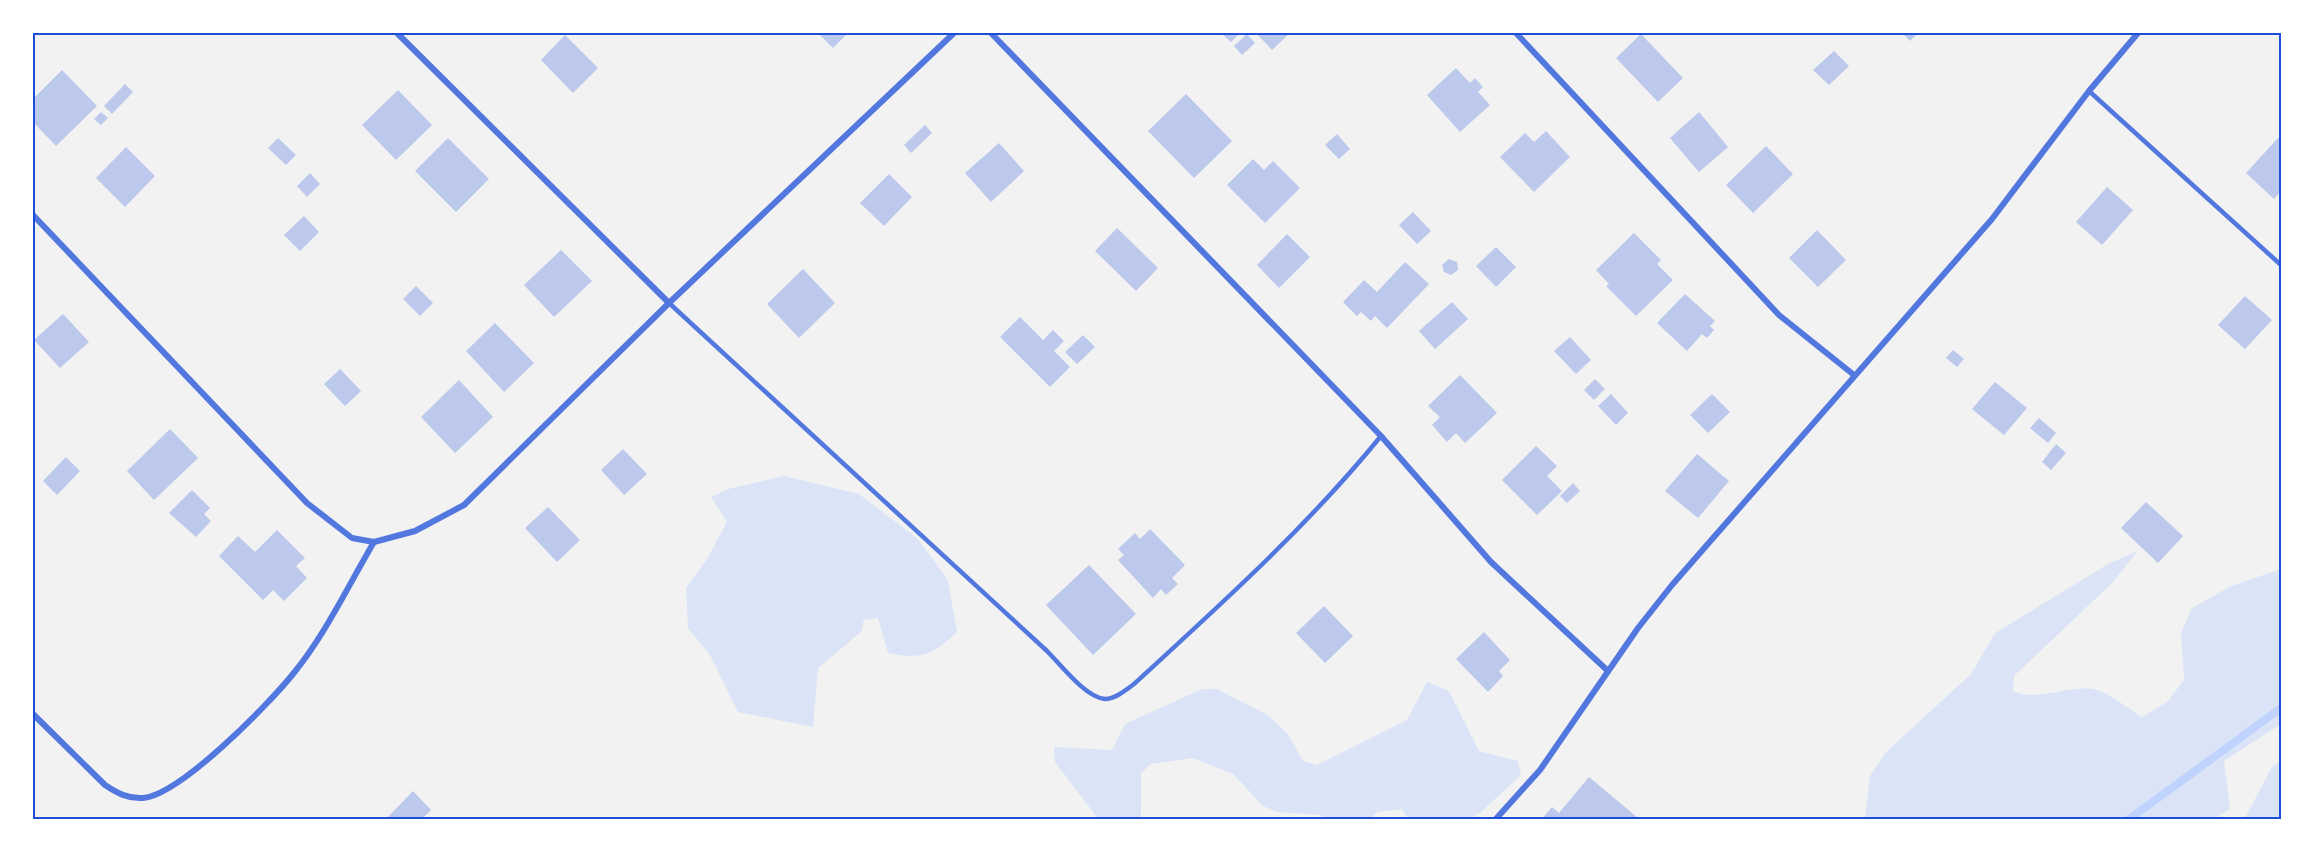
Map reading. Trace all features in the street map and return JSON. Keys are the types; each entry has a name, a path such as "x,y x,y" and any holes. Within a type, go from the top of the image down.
{"street":[{"path":"398,33 669,303"},
{"path":"33,215 307,503 351,538 374,542 415,531 464,505 669,303 954,33"},
{"path":"991,33 1381,436 1491,562 1608,670"},
{"path":"1516,33 1779,315 1854,375"},
{"path":"1495,820 1540,770 1608,670 1679,577 1992,219 2089,91 2138,33"},
{"path":"33,714 92,772 118,793 144,798 158,795 206,762 293,674 374,542"}],"lane":[{"path":"2089,91 2281,265"},
{"path":"669,303 1047,651 1083,688 1094,696 1106,699 1120,694 1134,684 1250,576 1317,510 1381,436"}],"shaded area":[{"path":"784,476 859,494 918,539 948,580 957,632 926,654 900,655 888,653 878,618 864,620 861,632 818,668 813,727 738,712 710,655 688,628 686,588 707,559 727,522 711,497 728,489"},
{"path":"2138,551 2112,583 2014,676 2013,691 2031,695 2082,689 2098,690 2142,717 2167,702 2184,680 2181,633 2192,608 2231,586 2281,569 2281,724 2224,761 2230,809 2212,820 1865,820 1870,776 1886,752 1971,674 1995,633 2108,564"},
{"path":"1427,682 1449,691 1479,751 1518,761 1521,775 1481,812 1468,820 1409,820 1402,809 1377,812 1369,820 1331,820 1319,815 1277,812 1263,806 1233,774 1193,758 1151,764 1141,773 1139,820 1099,820 1055,762 1054,747 1112,750 1125,724 1202,689 1217,689 1268,715 1288,734 1303,761 1317,765 1407,720"},
{"path":"2281,760 2281,820 2244,820 2272,767"}],"building":[{"path":"818,33 848,33 833,48"},
{"path":"1240,33 1231,42 1223,35"},
{"path":"1256,33 1290,33 1272,50"},
{"path":"1902,33 1918,33 1910,41"},
{"path":"1247,34 1255,43 1242,55 1234,46"},
{"path":"1641,34 1683,78 1658,102 1616,58"},
{"path":"565,35 598,68 573,93 541,60"},
{"path":"1834,51 1849,66 1829,85 1813,70"},
{"path":"1456,68 1470,83 1475,78 1483,87 1478,92 1490,105 1460,132 1427,95"},
{"path":"62,70 97,106 56,146 33,122 33,99"},
{"path":"125,84 133,92 112,114 104,106"},
{"path":"398,90 432,125 396,160 362,125"},
{"path":"1186,94 1232,141 1194,178 1148,131"},
{"path":"101,112 108,118 101,125 94,119"},
{"path":"1699,112 1728,147 1699,172 1670,138"},
{"path":"925,125 932,133 911,153 904,145"},
{"path":"1546,131 1570,157 1534,192 1500,157 1525,133 1534,142"},
{"path":"1337,134 1350,149 1339,159 1325,145"},
{"path":"278,138 296,155 286,165 268,148"},
{"path":"448,138 489,179 456,212 415,171"},
{"path":"2278,138 2281,140 2281,191 2274,199 2246,173"},
{"path":"999,143 1024,171 991,202 965,173"},
{"path":"1766,146 1793,174 1753,213 1726,185"},
{"path":"126,147 155,176 125,207 96,178"},
{"path":"1253,159 1264,170 1273,161 1300,188 1265,223 1227,185"},
{"path":"310,173 320,184 307,197 297,186"},
{"path":"889,174 912,197 884,226 860,203"},
{"path":"2107,187 2133,210 2102,245 2076,222"},
{"path":"1413,212 1431,231 1417,244 1399,225"},
{"path":"304,216 319,232 300,251 284,235"},
{"path":"1117,228 1158,268 1136,291 1095,251"},
{"path":"1817,230 1846,260 1818,287 1789,258"},
{"path":"1634,233 1661,260 1657,264 1673,280 1636,316 1606,286 1609,284 1596,270"},
{"path":"1287,234 1310,257 1279,288 1257,265"},
{"path":"1496,247 1516,267 1496,287 1476,266"},
{"path":"561,250 592,281 554,317 524,285"},
{"path":"1449,259 1457,262 1458,270 1451,275 1444,272 1442,265"},
{"path":"1405,262 1429,284 1387,328 1375,316 1371,321 1361,312 1357,316 1343,302 1364,280 1377,292"},
{"path":"803,269 835,303 799,338 767,304"},
{"path":"416,286 433,303 420,316 403,299"},
{"path":"1685,294 1715,321 1710,326 1714,330 1707,338 1702,334 1687,351 1657,323"},
{"path":"2245,296 2272,320 2245,349 2218,325"},
{"path":"1452,302 1468,319 1435,349 1419,331"},
{"path":"63,314 89,342 60,368 34,340"},
{"path":"1020,317 1043,340 1053,330 1064,341 1054,351 1070,367 1050,387 1000,337"},
{"path":"495,323 534,363 504,392 466,351"},
{"path":"1083,335 1095,347 1077,364 1065,352"},
{"path":"1570,337 1591,360 1576,374 1554,351"},
{"path":"1953,350 1964,359 1957,367 1946,358"},
{"path":"340,369 361,391 345,406 324,384"},
{"path":"1460,375 1497,413 1465,443 1456,433 1447,442 1432,425 1440,417 1428,406"},
{"path":"1595,379 1605,389 1594,400 1584,390"},
{"path":"459,380 493,417 455,453 421,417"},
{"path":"1995,382 2027,408 2004,435 1972,409"},
{"path":"1611,394 1628,413 1616,425 1598,406"},
{"path":"1712,394 1730,412 1708,433 1690,415"},
{"path":"2039,418 2056,433 2048,443 2030,428"},
{"path":"170,429 198,458 154,500 127,471"},
{"path":"2056,444 2066,453 2051,470 2042,462"},
{"path":"1536,446 1557,466 1547,476 1562,491 1537,515 1502,480"},
{"path":"623,449 647,474 624,495 601,470"},
{"path":"1697,454 1729,481 1698,518 1665,491"},
{"path":"66,457 80,471 57,495 43,481"},
{"path":"1573,483 1580,491 1567,503 1560,496"},
{"path":"192,490 210,508 204,514 211,521 196,537 169,513"},
{"path":"2146,502 2183,536 2158,563 2121,528"},
{"path":"548,507 580,540 557,562 525,528"},
{"path":"1150,529 1185,565 1172,578 1178,584 1166,595 1161,589 1153,598 1118,560 1124,555 1118,549 1135,533 1140,539"},
{"path":"277,530 305,558 296,566 307,578 284,601 273,590 263,600 219,556 238,536 255,552"},
{"path":"1089,565 1136,614 1093,655 1046,605"},
{"path":"1324,606 1353,636 1325,663 1296,633"},
{"path":"1484,632 1510,660 1499,671 1503,676 1488,692 1456,659"},
{"path":"1589,777 1638,818 1636,820 1541,820 1552,807 1559,813"},
{"path":"413,791 431,810 421,820 385,820"}],"waterway":[{"path":"2128,820 2281,708"}]}
